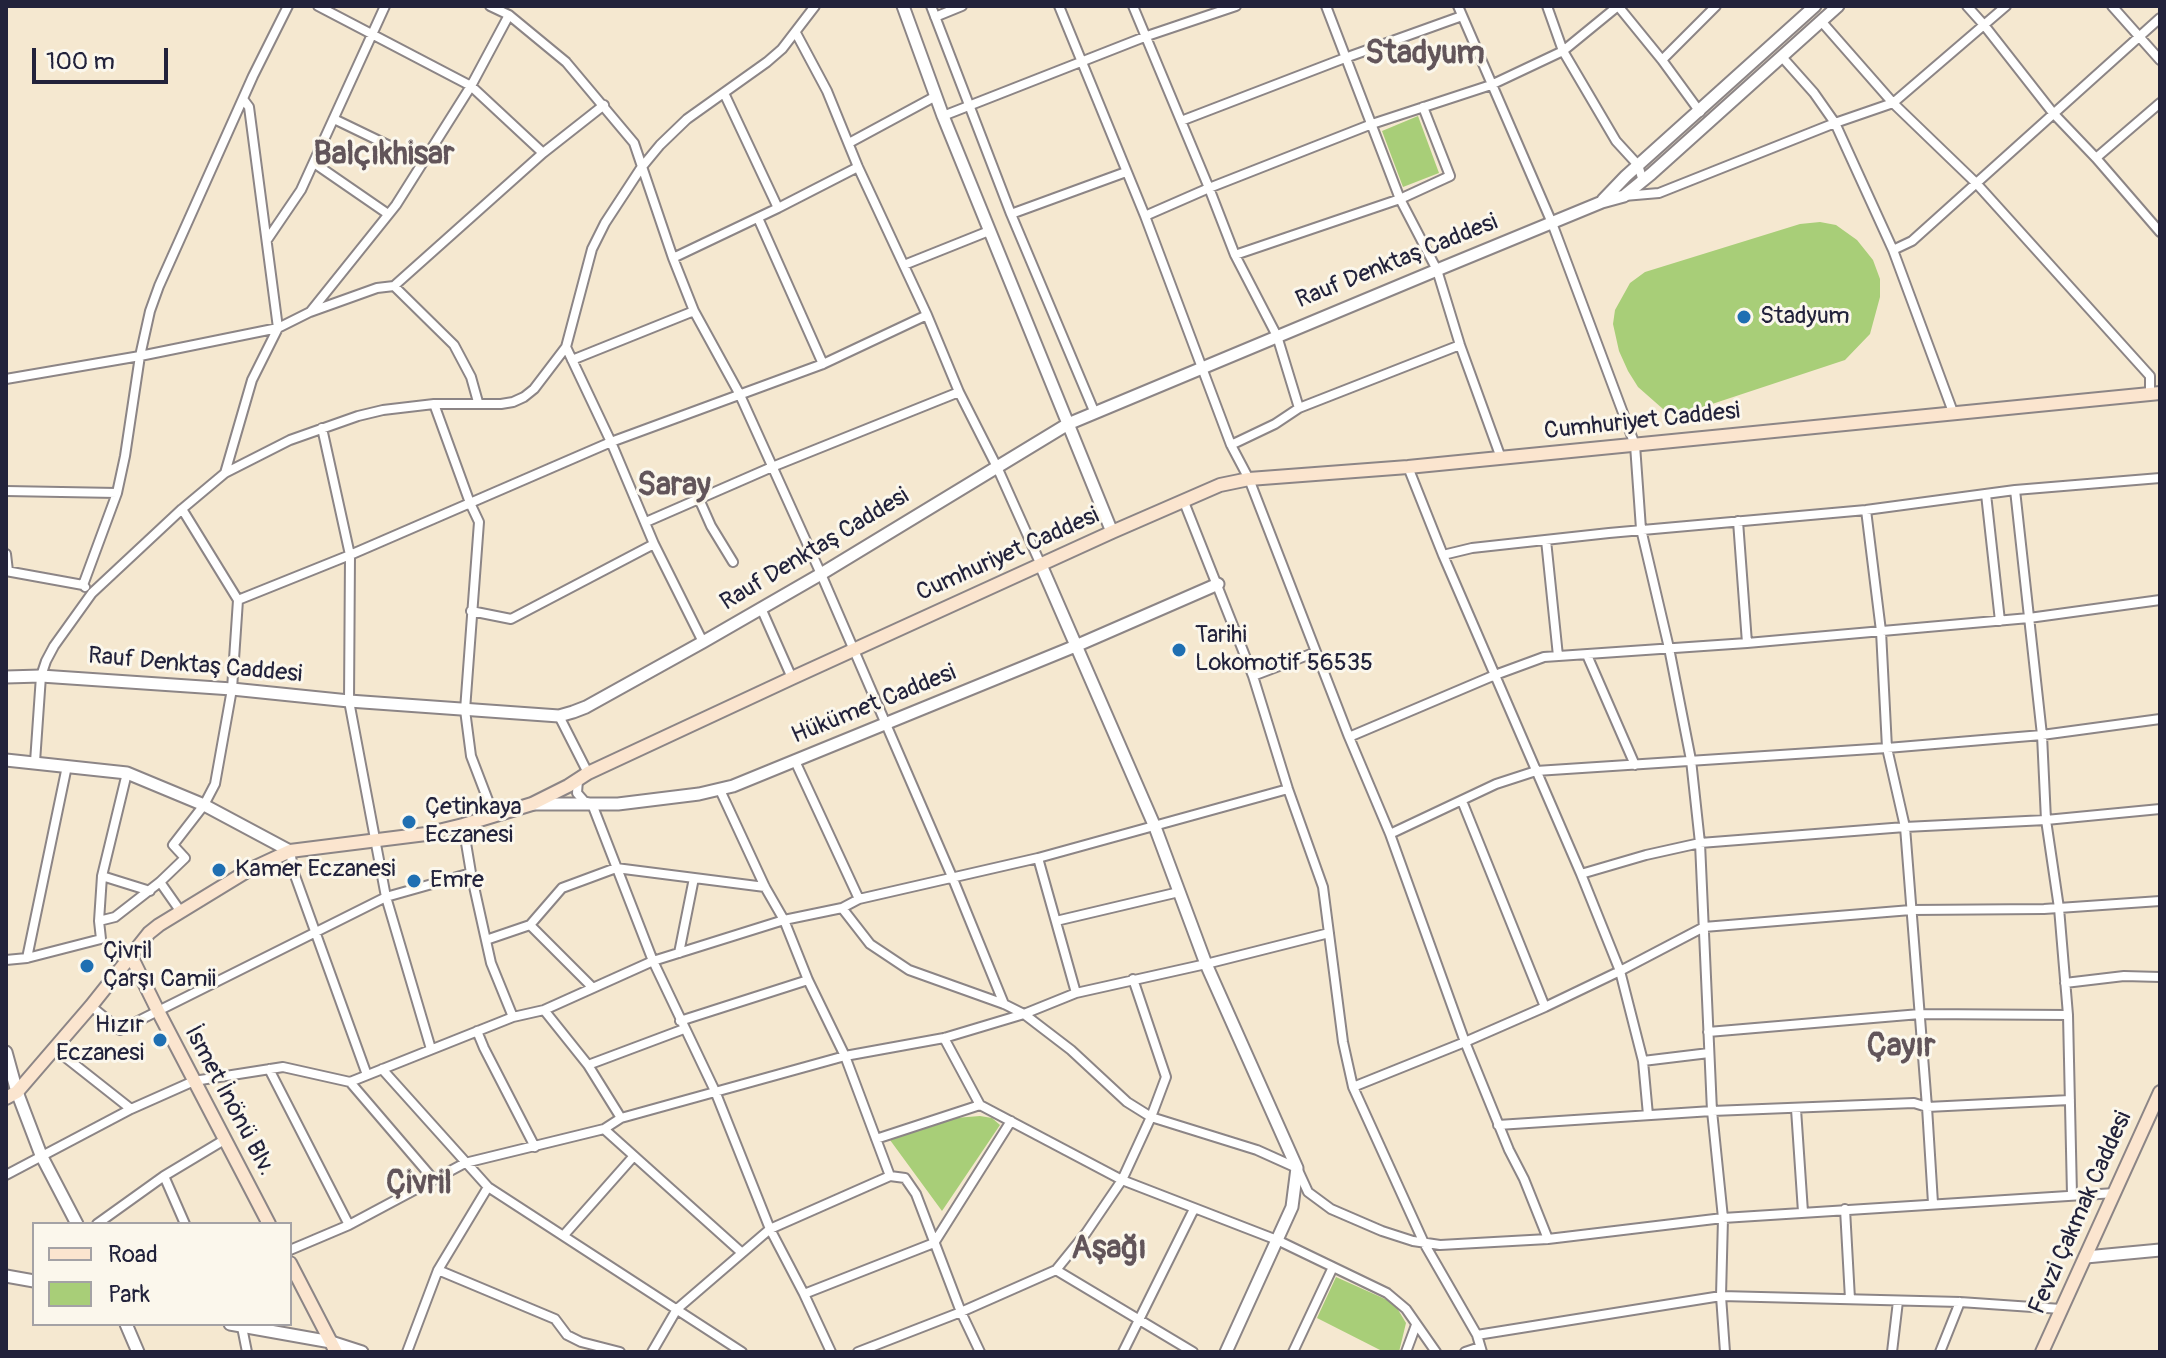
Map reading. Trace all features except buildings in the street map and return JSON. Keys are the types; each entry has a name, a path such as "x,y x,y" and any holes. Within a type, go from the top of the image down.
{"main road":[{"name":"Cumhuriyet Caddesi","path":"12,1095 55,1049 149,933 249,870 290,851 426,834 532,804 583,776 792,678 1220,485 1249,479 1408,467 2155,394"},
{"name":"İsmet İnönü Blv.","path":"130,954 268,1222"},
{"name":"Fevzi Çakmak Caddesi","path":"2042,1352 2160,1092"},
{"path":"292,1267 334,1347"}],"street":[{"path":"83,585 117,493 150,311 253,76 288,6"},
{"path":"318,6 471,86 543,153"},
{"path":"267,240 301,190 385,6"},
{"path":"490,6 509,15 566,62 634,143 694,311 739,393 821,574 1004,1004"},
{"path":"35,762 41,676 54,646 92,593 225,473 290,440 383,410 434,404 501,404 524,397 534,389 566,347 592,249 641,168 679,126 767,62 796,33 815,6"},
{"path":"903,6 943,116 1112,532"},
{"path":"931,6 1011,214 1094,411"},
{"path":"935,17 962,6"},
{"path":"1059,6 1145,216 1231,445 1249,479 1390,834 1465,1042 1548,1239"},
{"path":"1133,6 1235,255 1277,336 1299,408"},
{"path":"943,116 1216,10 1236,6"},
{"path":"1326,6 1400,199 1437,270 1501,458"},
{"path":"1458,6 1552,223 1635,445 1641,529 1691,760 1700,843 1712,1111 1723,1218 1721,1296 1725,1352"},
{"path":"1547,6 1563,51 1616,141 1638,165 1643,181"},
{"path":"1145,216 1372,124 1491,85 1563,51 1618,6 1700,112"},
{"path":"1662,60 1716,6"},
{"name":"Rauf Denktaş Caddesi","path":"1602,202 1638,165 1815,6"},
{"name":"Rauf Denktaş Caddesi","path":"6,677 41,676 232,689 559,716 586,707 821,574 1094,411 1602,202 1624,196 1838,6"},
{"path":"1967,6 2053,113 2160,232"},
{"path":"1624,196 1659,193 1893,103 2006,6"},
{"path":"2112,6 2160,60"},
{"path":"310,312 388,214 423,162 471,86 509,15"},
{"path":"1181,121 1462,16"},
{"path":"1893,250 1912,241 2160,18"},
{"path":"1821,21 1893,103 1976,183 2150,376 2155,394"},
{"path":"796,33 827,91 959,392 997,467 1078,645 1155,827 1206,964 1308,1192 1331,1209 1382,1231 1440,1245 1548,1239 1723,1218 2115,1193"},
{"path":"1782,57 1814,93 1835,123 1893,250 1953,412"},
{"path":"724,93 778,208"},
{"path":"849,143 936,96"},
{"path":"225,473 252,380 278,328 249,107 243,99"},
{"path":"2096,158 2160,103"},
{"path":"6,379 278,328 310,312 377,288 394,286 543,153 604,105"},
{"path":"1235,255 1400,199 1450,176 1423,107"},
{"path":"334,119 423,162"},
{"path":"314,163 388,214"},
{"path":"673,258 858,167"},
{"path":"1011,214 1126,172"},
{"path":"758,218 823,364"},
{"path":"904,265 989,231"},
{"path":"394,286 454,345 471,377 478,402"},
{"path":"572,360 694,311"},
{"path":"238,600 611,442 823,364 927,315"},
{"path":"1231,445 1275,424 1299,408 1460,345"},
{"path":"566,347 654,544 703,642"},
{"path":"646,522 772,467 959,392"},
{"path":"434,404 479,522 465,710 471,756 494,816"},
{"path":"322,428 350,555 349,701 386,897 431,1049"},
{"path":"1408,467 1620,971 1643,1061 1648,1115"},
{"path":"1443,555 1472,548 1641,529 1866,510 2015,490 2160,478"},
{"path":"2015,490 2068,1015 2072,1195"},
{"path":"6,491 117,493"},
{"path":"1986,494 2000,621"},
{"path":"699,499 733,562"},
{"path":"1184,502 1253,676 1323,887 1343,1042 1353,1087 1424,1243 1477,1335 1481,1349 1465,1352"},
{"path":"99,921 115,917 150,891 185,858 173,845 204,805 215,784 232,689 238,600 182,509"},
{"path":"1866,510 1881,631 1887,748 1905,827 1933,1203"},
{"path":"1738,521 1747,643"},
{"path":"1546,540 1558,656"},
{"path":"471,611 511,619 654,544"},
{"path":"6,554 7,571 83,585 92,593"},
{"name":"Hükümet Caddesi","path":"532,804 629,803 720,790 1078,645 1218,584"},
{"path":"1349,737 1544,657 2000,621 2160,600"},
{"path":"761,608 792,678"},
{"path":"1253,676 1316,652"},
{"path":"1587,655 1635,765"},
{"path":"559,716 583,776 577,793 592,804 653,961 715,1091 770,1229 831,1352"},
{"path":"1390,834 1496,784 1536,771 1887,748 2042,735 2160,719"},
{"path":"6,760 127,773 204,805 290,851 294,873 367,1075"},
{"path":"795,761 859,899"},
{"path":"27,958 67,766"},
{"path":"6,960 27,958 101,939 102,876 127,773"},
{"path":"6,1175 131,1109 194,1081 283,1067 350,1082 513,1017 544,1010 653,961 784,920 842,908 859,899 1038,858 1288,789"},
{"path":"720,790 765,887 784,920 808,980 845,1056 890,1176"},
{"path":"1462,801 1545,1007"},
{"path":"1581,874 1700,843 2046,820 2160,809"},
{"path":"463,825 491,963 513,1017"},
{"path":"1038,858 1076,993"},
{"path":"486,940 530,925 562,888 616,868 765,887"},
{"path":"91,1006 120,1030 386,897 471,873"},
{"path":"102,876 150,891"},
{"path":"679,953 694,878"},
{"path":"160,882 181,912"},
{"path":"1056,921 1179,892"},
{"path":"1353,1087 1545,1007 1704,927 1911,910 2059,908 2160,901"},
{"path":"842,908 870,944 909,970 1024,1014 1071,1050 1127,1102 1151,1117 1257,1150 1297,1168"},
{"path":"530,925 593,988"},
{"path":"292,1249 349,1225 465,1163 604,1129 621,1118 845,1056 944,1038 1024,1014 1076,993 1329,933"},
{"path":"2065,983 2124,976 2160,977"},
{"path":"858,1352 961,1312 1056,1270 1086,1233 1122,1180 1166,1077 1133,979"},
{"path":"588,1065 682,1025 808,980"},
{"path":"544,1010 588,1065 621,1118"},
{"path":"1708,1032 1920,1014 2068,1015"},
{"path":"477,1031 535,1147"},
{"path":"944,1038 980,1105 1122,1180 1277,1240 1393,1297 1406,1309 1436,1352"},
{"path":"55,1049 131,1109"},
{"path":"6,1052 12,1095 76,1222"},
{"path":"1643,1061 1709,1053"},
{"path":"269,1069 349,1225"},
{"path":"382,1069 488,1187 742,1352"},
{"path":"350,1082 434,1180"},
{"path":"1498,1125 1712,1111 1914,1103 1927,1107 2070,1100"},
{"path":"876,1139 980,1105"},
{"path":"1796,1109 1803,1212"},
{"path":"804,1294 934,1243 1011,1121"},
{"path":"604,1129 741,1252"},
{"path":"100,1222 164,1176 224,1140"},
{"path":"564,1235 633,1157"},
{"path":"1226,1352 1292,1207 1297,1168"},
{"path":"164,1176 184,1222"},
{"path":"652,1352 677,1309 770,1229 890,1176 905,1178 916,1194 961,1312 980,1352"},
{"path":"407,1352 438,1270 488,1187"},
{"path":"1123,1352 1194,1209"},
{"path":"1845,1209 1850,1299"},
{"path":"2086,1257 2160,1250"},
{"path":"1293,1352 1333,1267"},
{"path":"438,1270 555,1319 567,1335 581,1342 620,1352"},
{"path":"1056,1270 1193,1352"},
{"path":"6,1276 32,1281"},
{"path":"1477,1335 1721,1296 1960,1302 2061,1309"},
{"path":"1892,1352 1898,1301"},
{"path":"1940,1352 1960,1302"},
{"path":"1406,1352 1416,1325"},
{"path":"127,1326 138,1352"},
{"path":"236,1326 362,1352"},
{"path":"236,1326 247,1352"}],"green space":[{"path":"1418,116 1439,173 1403,187 1382,131"},
{"name":"Stadyum","path":"1820,222 1836,225 1857,240 1873,260 1880,279 1880,297 1870,334 1845,360 1679,413 1663,409 1638,387 1619,351 1613,324 1615,310 1630,283 1645,272 1800,224"},
{"path":"955,1118 992,1118 1000,1125 942,1211 890,1140"},
{"path":"1336,1277 1394,1303 1406,1323 1399,1352 1384,1352 1317,1318"}],"place":[{"name":"Stadyum","path":"1744,317"},
{"name":"Tarihi Lokomotif 56535","path":"1179,650"},
{"name":"Çetinkaya Eczanesi","path":"409,822"},
{"name":"Kamer Eczanesi","path":"219,870"},
{"name":"Emre","path":"414,881"},
{"name":"Çivril Çarşı Camii","path":"87,966"},
{"name":"Hızır Eczanesi","path":"160,1040"}],"district":[{"name":"Stadyum","path":"1425,55"},
{"name":"Balçıkhisar","path":"384,156"},
{"name":"Saray","path":"674,487"},
{"name":"Çayır","path":"1901,1048"},
{"name":"Çivril","path":"419,1185"},
{"name":"Aşağı","path":"1109,1250"}]}
